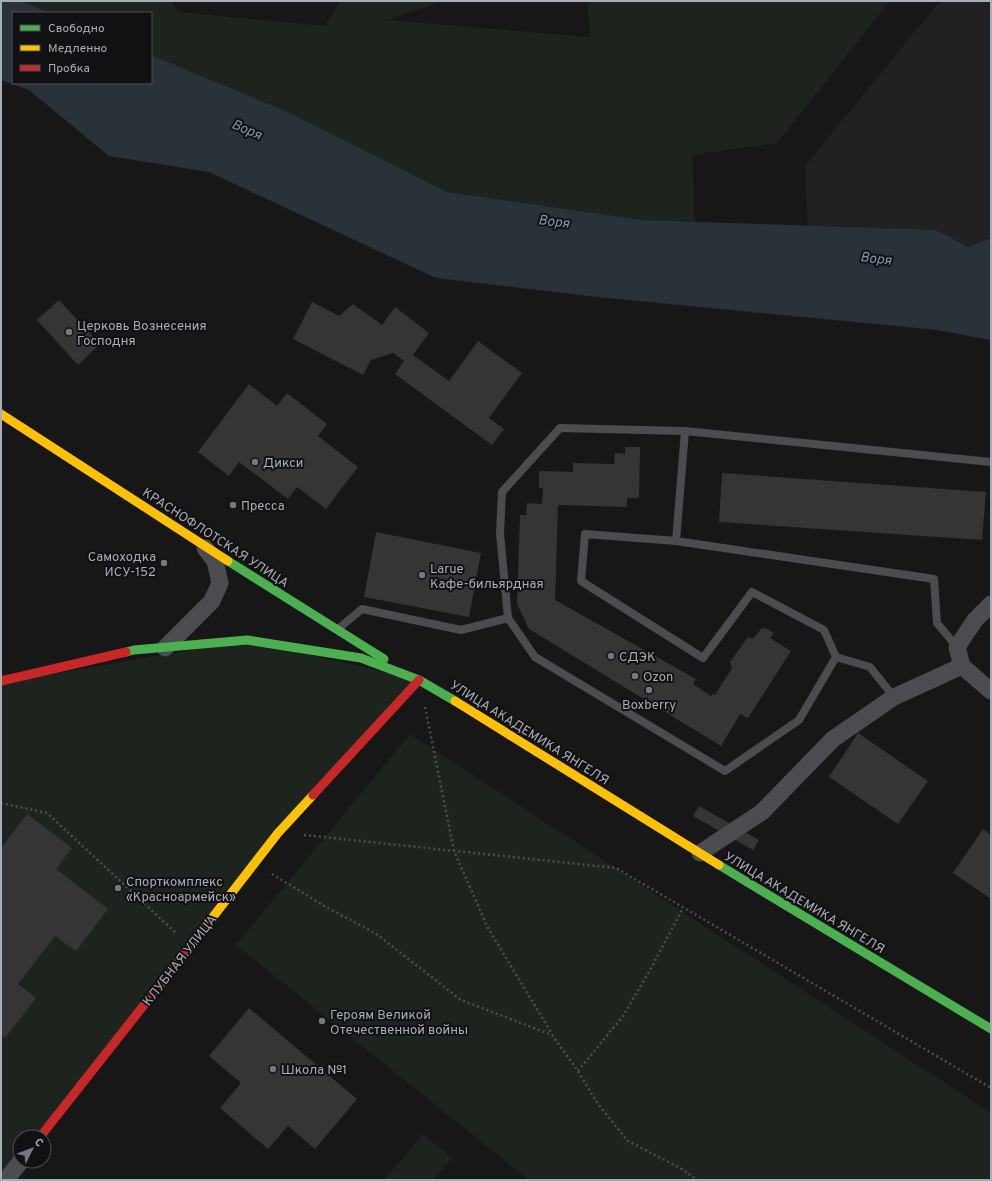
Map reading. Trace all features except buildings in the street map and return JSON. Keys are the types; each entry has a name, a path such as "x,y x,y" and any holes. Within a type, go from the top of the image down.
{"street":[{"name":"КРАСНОФЛОТСКАЯ УЛИЦА","path":"1,414 202,544 420,680"},
{"path":"165,648 212,601 220,583 215,561 202,544"},
{"path":"991,604 975,620 957,647 962,666 991,691"},
{"name":"УЛИЦА АКАДЕМИКА ЯНГЕЛЯ","path":"1,681 134,650 247,640 361,658 420,680 434,688 700,853 991,1029"},
{"path":"700,853 762,812 833,739 894,697 962,666"},
{"name":"КЛУБНАЯ УЛИЦА","path":"46,1129 278,833 420,680"},
{"path":"6,1180 15,1169"}],"lane":[{"path":"836,657 799,720 726,771 535,657 508,618 500,533 502,492 560,428 685,431 991,462"},
{"path":"676,541 685,431"},
{"path":"894,697 870,667 836,657 824,630 752,592 703,658 581,581 585,534 676,541 934,579 937,623 957,647"},
{"path":"337,629 362,609 461,630 508,618"}],"path":[{"path":"420,680 454,851 488,928 552,1035 578,1071 598,1104 628,1141 682,1170 697,1180"},
{"path":"1,803 46,813 190,946"},
{"path":"278,833 616,868 991,1088"},
{"path":"254,864 375,934 461,1000 552,1035"},
{"path":"578,1071 623,1016 649,972 683,908"}],"shaded area":[{"path":"21,1 171,1 179,12 325,26 340,1 444,1 387,20 590,37 587,1 890,1 777,143 692,155 695,222 642,220 447,192 290,113 152,55 152,12 48,12"},
{"path":"940,1 991,1 991,238 968,247 936,230 808,226 805,166"},
{"name":"Спорткомплекс «Красноармейск»","path":"247,640 419,680 278,833 46,1129 12,1129 12,1169 1,1180 1,683"},
{"path":"410,734 991,1113 991,1180 529,1180 236,945"},
{"path":"423,1134 452,1158 433,1180 384,1180"}],"water":[{"path":"1,1 21,1 48,12 12,12 12,84 1,80"},
{"name":"Воря","path":"152,55 290,113 447,192 642,220 936,230 968,247 991,238 991,340 937,330 598,297 436,278 209,172 109,156 29,90 12,84 152,84"}],"traffic: fast":[{"path":"228,561 384,659"},
{"path":"126,652 134,650 247,640 361,658 419,680 455,701"},
{"path":"719,865 991,1029"}],"traffic: slow":[{"path":"1,414 228,561"},
{"path":"455,701 719,865"},
{"path":"185,953 278,833 313,795"}],"traffic: jam":[{"path":"1,681 126,652"},
{"path":"313,795 419,680"},
{"path":"46,1129 185,953"}],"place":[{"name":"Церковь Вознесения Господня","path":"69,332"},
{"name":"Дикси","path":"255,462"},
{"name":"Пресса","path":"233,505"},
{"name":"Самоходка ИСУ-152","path":"164,563"},
{"name":"Larue Кафе-бильярдная","path":"422,575"},
{"name":"СДЭК","path":"611,656"},
{"name":"Ozon","path":"635,676"},
{"name":"Boxberry","path":"649,690"},
{"name":"Спорткомплекс «Красноармейск»","path":"118,888"},
{"name":"Героям Великой Отечественной войны","path":"322,1021"},
{"name":"Школа №1","path":"273,1069"}]}
